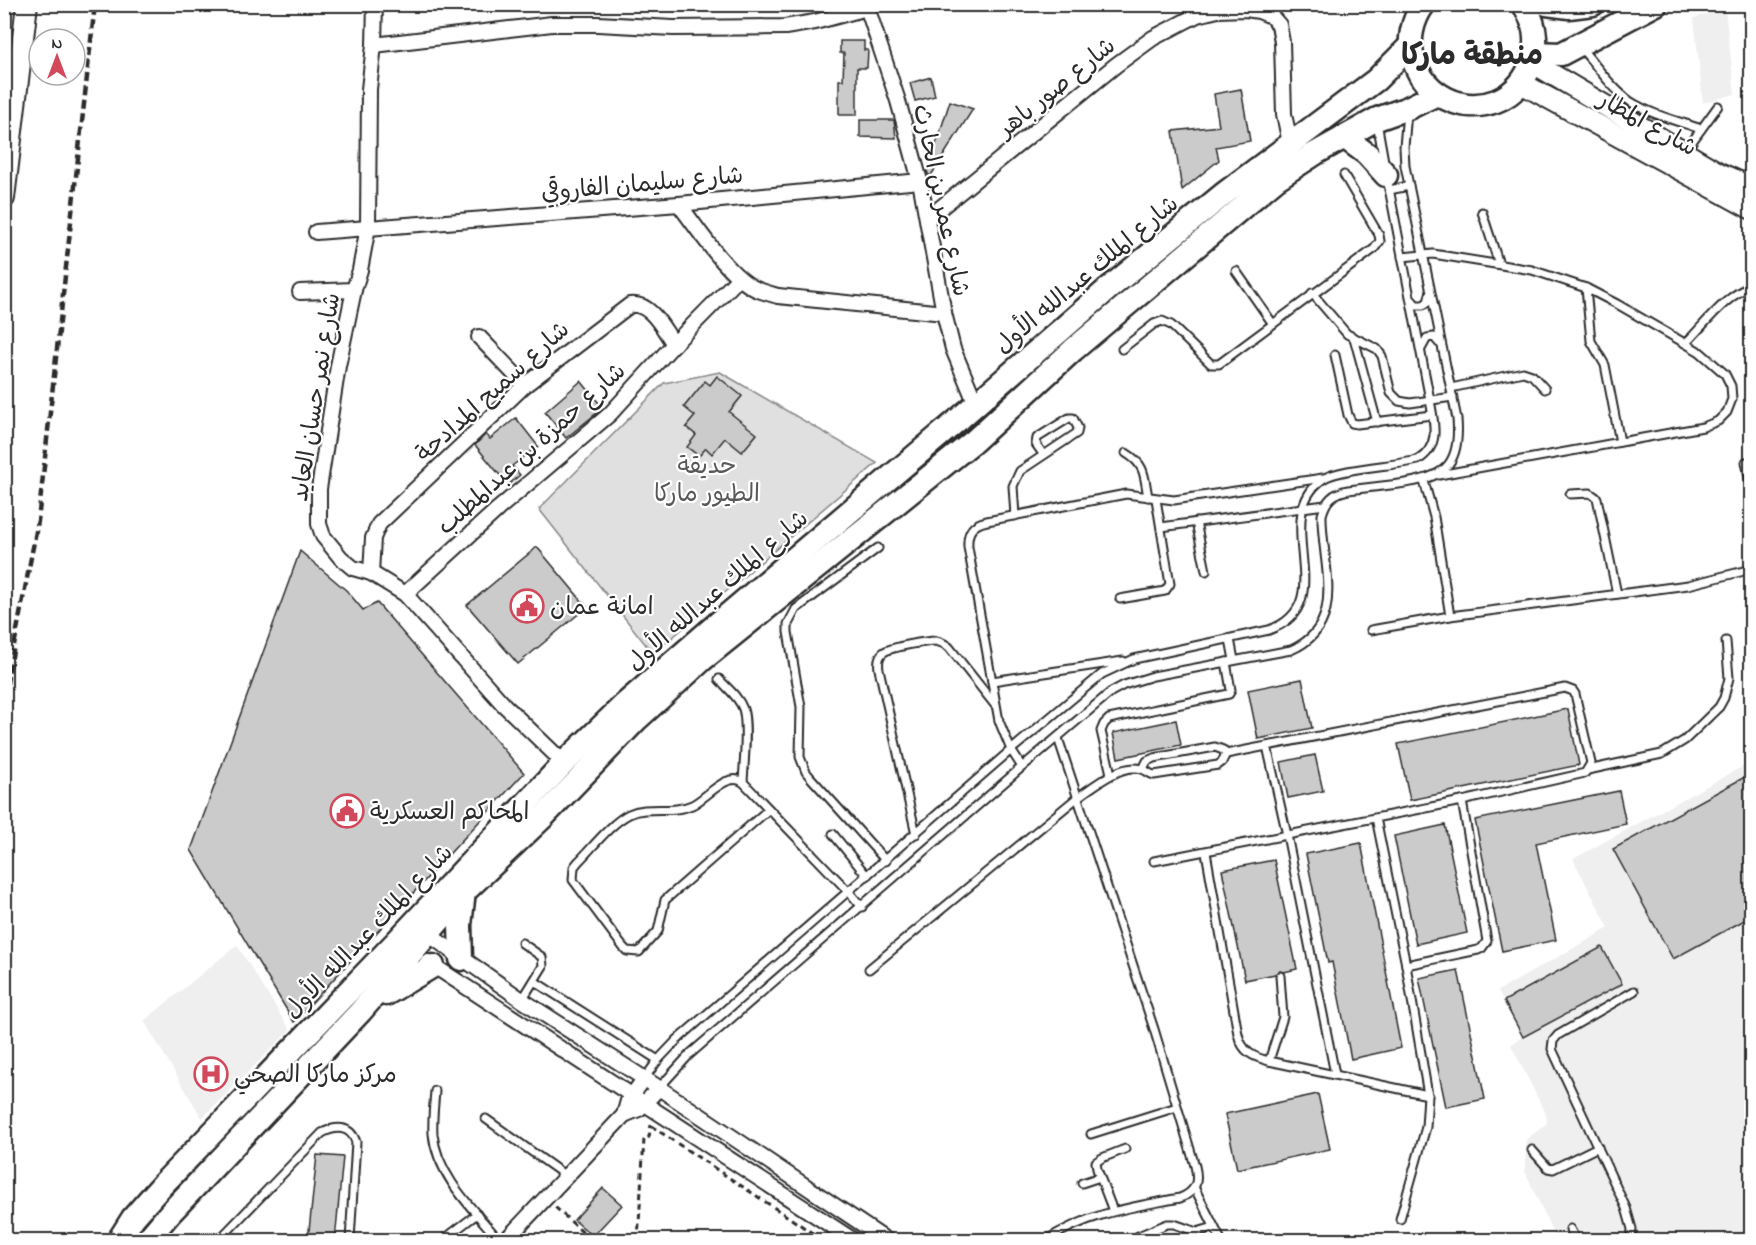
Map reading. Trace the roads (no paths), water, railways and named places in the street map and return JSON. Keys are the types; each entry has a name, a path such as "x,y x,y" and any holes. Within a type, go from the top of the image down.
{"main road":[{"path":"1424,4 1412,28 1411,45 1418,72 1437,94 1458,103 1481,104 1496,101 1510,93 1521,83 1534,58 1536,38 1533,24 1522,4"},
{"path":"1547,4 1569,7 1593,4"},
{"path":"1534,58 1561,54 1656,4"},
{"name":"شارع الملك عبدالله الأول","path":"119,1240 145,1203 421,929 564,763 668,666 1108,289 1225,193 1376,80 1411,45"},
{"path":"1376,80 1374,96 1377,119"},
{"name":"شارع الملك عبدالله الأول","path":"421,929 465,892 544,816 637,719 735,632 974,441 1073,350 1253,197 1301,163 1344,137 1377,119 1437,94"},
{"path":"1344,137 1366,154 1388,182"},
{"path":"461,959 460,925 465,892"},
{"name":"شارع الملك عبدالله الأول","path":"147,1240 360,1012 405,946"},
{"path":"360,1012 433,966"}],"street":[{"path":"4,198 27,4"},
{"name":"شارع نمر حسان العايد","path":"375,4 374,45 369,89 368,227 333,393 319,489 319,524 323,536 341,558 353,567 371,573 405,594 500,702 564,763"},
{"path":"374,45 552,24 673,28 785,27 815,22 867,6"},
{"name":"شارع عمر بن الحارث","path":"867,6 898,101 920,180 944,313 953,349 976,404"},
{"name":"شارع صور باهر","path":"928,219 1116,65 1153,38 1197,15 1218,10 1259,11 1271,16 1279,25 1282,42 1284,114 1290,143"},
{"name":"شارع المطار","path":"1534,58 1719,173 1752,188"},
{"name":"شارع المطار","path":"1521,83 1752,208"},
{"name":"شارع المطار","path":"1719,173 1752,171"},
{"name":"شارع سليمان الفاروقي","path":"316,232 679,204 920,180"},
{"path":"679,204 739,278 755,289 778,296 944,313"},
{"name":"شارع حمزة بن عبدالمطلب","path":"405,594 498,509 610,414 739,278"},
{"path":"300,292 354,290"},
{"name":"شارع سميح المدادحة","path":"371,573 373,538 379,524 525,385 630,305 639,305 648,310 674,344"},
{"path":"479,337 525,385"},
{"path":"421,929 522,1000 644,1078 886,1240"},
{"path":"405,946 853,1240"},
{"path":"511,1016 522,1000"},
{"path":"506,1240 624,1115 631,1095 644,1078"},
{"path":"624,1115 649,1106 659,1088"}],"lane":[{"path":"1579,45 1630,101 1650,111 1701,129"},
{"path":"1684,152 1718,106"},
{"path":"1408,108 1404,147 1409,186 1457,425 1457,444 1453,456 1437,475"},
{"path":"1022,767 1011,750 999,722 996,706 968,539 969,532 979,523 1126,494 1174,500 1325,478 1339,473 1418,460 1427,454 1432,445 1434,434 1430,400 1377,119"},
{"path":"1122,349 1154,324 1162,321 1171,325 1208,362 1215,365 1374,249 1380,241 1379,235 1344,175"},
{"path":"1388,182 1409,186"},
{"path":"1482,212 1499,264"},
{"path":"659,1088 690,1054 1111,692 1124,685 1153,676 1291,650 1305,644 1323,622 1328,609 1322,526 1325,505 1331,497 1339,492 1424,481 1437,475 1703,427 1718,421 1727,412 1732,399 1731,386 1725,374 1713,362 1686,344 1586,288 1532,270 1499,264 1444,255 1422,254 1402,257"},
{"path":"1236,271 1272,324"},
{"path":"1686,344 1730,298 1752,286"},
{"path":"1586,288 1591,342 1605,365 1620,442"},
{"path":"1312,293 1341,328 1354,338 1370,344 1382,356 1394,398 1404,403 1453,397"},
{"path":"1411,298 1416,305 1423,305 1428,302 1430,293"},
{"path":"1421,350 1424,340 1431,337 1437,339 1442,347"},
{"path":"1354,338 1377,422"},
{"path":"1335,355 1350,419 1357,424 1432,415"},
{"path":"1451,388 1523,372 1532,375 1545,389"},
{"path":"1015,516 1013,486 1020,471 1078,431 1073,418 1038,438 1036,444 1043,454"},
{"path":"1120,599 1165,591 1169,580 1161,527 1142,466 1126,453"},
{"path":"1746,462 1752,492"},
{"path":"992,681 1134,659 1230,639 1281,626 1290,621 1302,602 1304,591 1301,537 1304,508 1315,486 1325,478"},
{"path":"1424,481 1434,517 1450,616"},
{"path":"1570,494 1590,492 1597,498 1617,594"},
{"path":"1161,527 1325,505"},
{"path":"1196,522 1206,571"},
{"path":"878,548 796,609 788,624 788,632 800,697 799,749 802,765 886,861"},
{"path":"1371,630 1450,616 1688,585 1752,569"},
{"path":"1111,774 1101,731 1109,718 1228,694 1231,690 1230,639"},
{"path":"916,834 878,664 882,654 886,651 934,641 942,643 949,647 996,706"},
{"path":"1154,861 1462,801 1662,754 1685,740 1719,707 1725,698 1729,678 1726,641"},
{"path":"644,1078 677,1040 886,861 1011,750 1102,674 1134,659"},
{"path":"719,679 743,709 745,722 743,782"},
{"path":"1226,754 1565,688 1573,690 1576,697 1590,759 1588,770"},
{"path":"1046,1240 1079,1223 1113,1210 1190,1195 1195,1189 1197,1173 1154,1029 1058,738"},
{"path":"1267,746 1335,1074"},
{"path":"1143,769 1147,761 1154,758 1215,747 1226,754"},
{"path":"869,969 1078,797 1111,774 1143,769 1154,775 1214,765 1222,762 1226,754"},
{"path":"770,809 668,897 655,936 639,952 627,951 573,880 574,867 616,824 629,814 646,810 683,808 698,802 731,779 743,782 770,809 862,907"},
{"path":"1406,965 1478,950 1486,941 1462,801"},
{"path":"1376,818 1406,965 1428,1095 1426,1127 1400,1219"},
{"path":"833,834 867,876"},
{"path":"1206,852 1239,1041 1242,1047 1252,1056 1269,1061 1428,1095"},
{"path":"522,943 539,955 543,961 542,969 522,1000"},
{"path":"1269,1061 1283,1017 1280,976"},
{"path":"534,981 658,1060"},
{"path":"1631,1240 1630,1218 1552,1049 1553,1041 1564,1031 1634,991"},
{"path":"435,1091 433,1133 436,1152 444,1170 499,1240"},
{"path":"1091,1134 1177,1107"},
{"path":"486,1119 566,1176"},
{"path":"219,1240 322,1133 339,1127 348,1129 354,1135 356,1142 350,1240"},
{"path":"1532,1150 1548,1168 1553,1169 1598,1147"},
{"path":"1113,1210 1096,1166 1099,1159 1125,1149"},
{"path":"1082,1183 1100,1177"},
{"path":"1195,1189 1221,1240"},
{"path":"443,1240 477,1214"},
{"path":"1135,1240 1138,1236 1167,1224 1174,1224 1197,1232 1214,1227"},
{"path":"1570,1229 1576,1240"},
{"path":"226,1233 234,1240"}],"railway":[{"path":"4,698 38,521 95,4"}],"place":[{"name":"امانة عمان","path":"527,606"},
{"name":"المحاكم العسكرية","path":"347,811"},
{"name":"مركز ماركا الصحي","path":"211,1074"}],"district":[{"name":"منطقة ماركا","path":"1472,54"}],"park label":[{"name":"حديقة الطيور ماركا","path":"707,479"}]}
